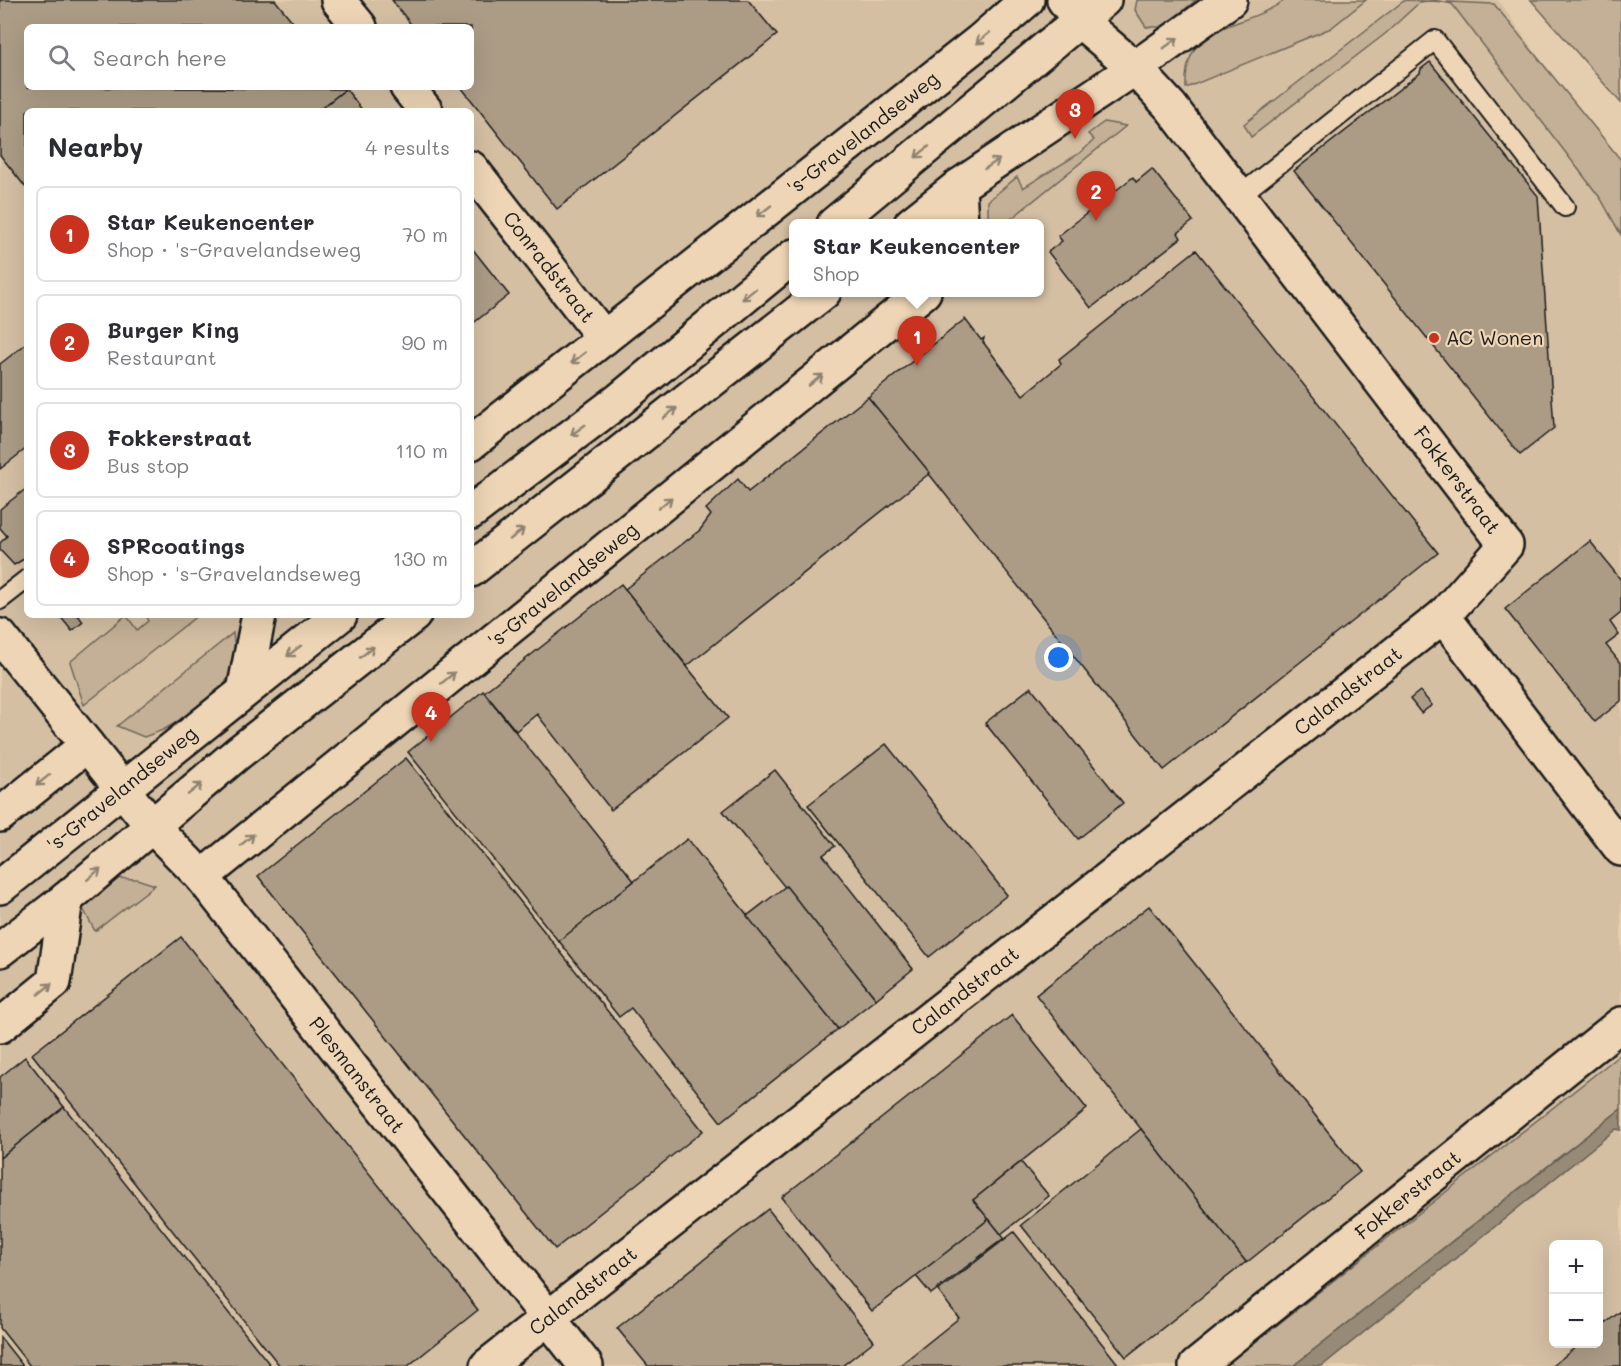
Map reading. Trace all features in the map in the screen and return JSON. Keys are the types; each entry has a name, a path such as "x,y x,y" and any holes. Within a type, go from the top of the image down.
{"street":[{"path":"338,0 358,24"},
{"name":"'s-Gravelandseweg","path":"474,441 1027,0"},
{"path":"917,219 959,186 1136,68 1230,0"},
{"path":"840,219 1083,7 1136,68"},
{"name":"Fokkerstraat","path":"1136,68 1171,107 1506,545 1443,616"},
{"path":"409,90 424,108"},
{"name":"Conradstraat","path":"474,172 604,338"},
{"path":"959,186 961,219"},
{"path":"474,510 618,401 789,260"},
{"path":"474,568 818,297"},
{"name":"'s-Gravelandseweg","path":"202,877 918,297"},
{"path":"1443,616 1621,849"},
{"name":"Calandstraat","path":"487,1366 1443,616"},
{"path":"244,691 258,618"},
{"name":"'s-Gravelandseweg","path":"0,887 336,618"},
{"path":"0,950 66,899 151,825 410,618"},
{"name":"Plesmanstraat","path":"0,636 151,825 202,877 586,1366"},
{"path":"0,815 87,745"},
{"path":"0,1026 54,982 66,899"},
{"name":"Fokkerstraat","path":"1201,1364 1621,1024"}],"lane":[{"path":"1239,196 1435,40 1565,207"},
{"path":"0,600 24,581"}],"shaded area":[{"path":"0,0 1498,0 1621,174 1621,1366 0,1366"},
{"path":"1137,0 1196,0 1163,27 1146,27 1135,10"},
{"path":"1285,0 1366,0 1331,28 1186,88 1188,66 1194,50 1205,38"},
{"path":"1405,0 1427,1 1420,2 1385,34 1251,137 1244,124"},
{"path":"1531,0 1621,0 1621,103"},
{"path":"1442,2 1494,4 1621,160 1621,235 1601,199 1452,4"},
{"path":"1104,122 1126,126 1011,219 988,219 988,201 1017,177 1023,188 1080,153 1094,140 1088,134"},
{"path":"122,618 128,618 137,630 148,621 146,618 194,618 84,705 70,662"},
{"path":"233,633 237,667 208,704 163,730 144,737 117,726"},
{"path":"112,878 137,879 155,885 95,931 81,905"},
{"path":"1621,1054 1621,1109 1293,1366 1233,1366 1230,1362"},
{"path":"1621,1109 1621,1130 1616,1129 1322,1366 1293,1366"}],"building":[{"path":"0,0 275,0 295,24 24,24 24,90 345,90 322,108 24,108 24,185 0,155"},
{"path":"392,0 748,0 777,35 557,209 463,90 474,90 474,24 411,24"},
{"path":"1430,62 1538,196 1554,428 1520,455 1294,171 1420,73 1421,69"},
{"path":"347,90 361,108 322,108"},
{"path":"1152,169 1193,221 1178,233 1181,238 1091,308 1048,252 1062,241 1058,236 1133,177 1136,182"},
{"path":"1196,250 1438,553 1164,770 868,397 965,319 981,340 984,338 983,342 1023,395 1061,364 1059,359"},
{"path":"474,251 509,295 474,323"},
{"path":"24,345 24,450 0,469 0,364"},
{"path":"868,397 930,473 687,666 625,589 700,530 711,515 706,509 738,479 748,492"},
{"path":"24,490 24,559 14,565 0,550 0,543 7,536 0,528 0,509"},
{"path":"1590,541 1621,580 1621,613 1610,622 1619,635 1606,645 1621,664 1621,701 1595,722 1505,609"},
{"path":"621,584 728,718 611,810 537,714 516,731 484,692"},
{"path":"61,618 80,618 83,622 72,631"},
{"path":"1031,687 1123,803 1078,839 985,723"},
{"path":"483,691 634,881 559,942 408,752"},
{"path":"1420,691 1432,705 1421,713 1410,699"},
{"path":"886,744 1007,895 929,957 808,805"},
{"path":"406,758 703,1131 555,1249 258,876"},
{"path":"775,770 835,846 823,855 913,969 876,999 723,811"},
{"path":"687,839 838,1029 721,1122 631,1008 619,1017 559,941"},
{"path":"786,886 876,999 838,1029 747,916"},
{"path":"1149,906 1360,1172 1246,1263 1036,995"},
{"path":"181,937 478,1310 408,1366 280,1366 32,1054"},
{"path":"1012,1015 1087,1109 973,1200 989,1219 872,1311 782,1197"},
{"path":"25,1057 64,1107 0,1158 0,1077"},
{"path":"64,1107 271,1366 30,1366 0,1328 0,1158"},
{"path":"1141,1129 1246,1262 1126,1357 1021,1225"},
{"path":"1021,1162 1049,1196 1001,1234 973,1200"},
{"path":"768,1209 874,1341 842,1366 648,1366 617,1328"},
{"path":"989,1219 1004,1238 931,1294 916,1276"},
{"path":"1014,1232 1118,1364 1116,1366 899,1366 959,1318 938,1291"},
{"path":"1621,1311 1621,1366 1552,1366 1575,1348 1603,1348 1603,1325"},
{"path":"0,1337 23,1366 0,1366"}],"place":[{"name":"Fokkerstraat","path":"1075,139"},
{"name":"Burger King","path":"1096,221"},
{"name":"AC Wonen","path":"1434,338"},
{"name":"Star Keukencenter","path":"917,366"},
{"name":"SPRcoatings","path":"431,742"}]}
